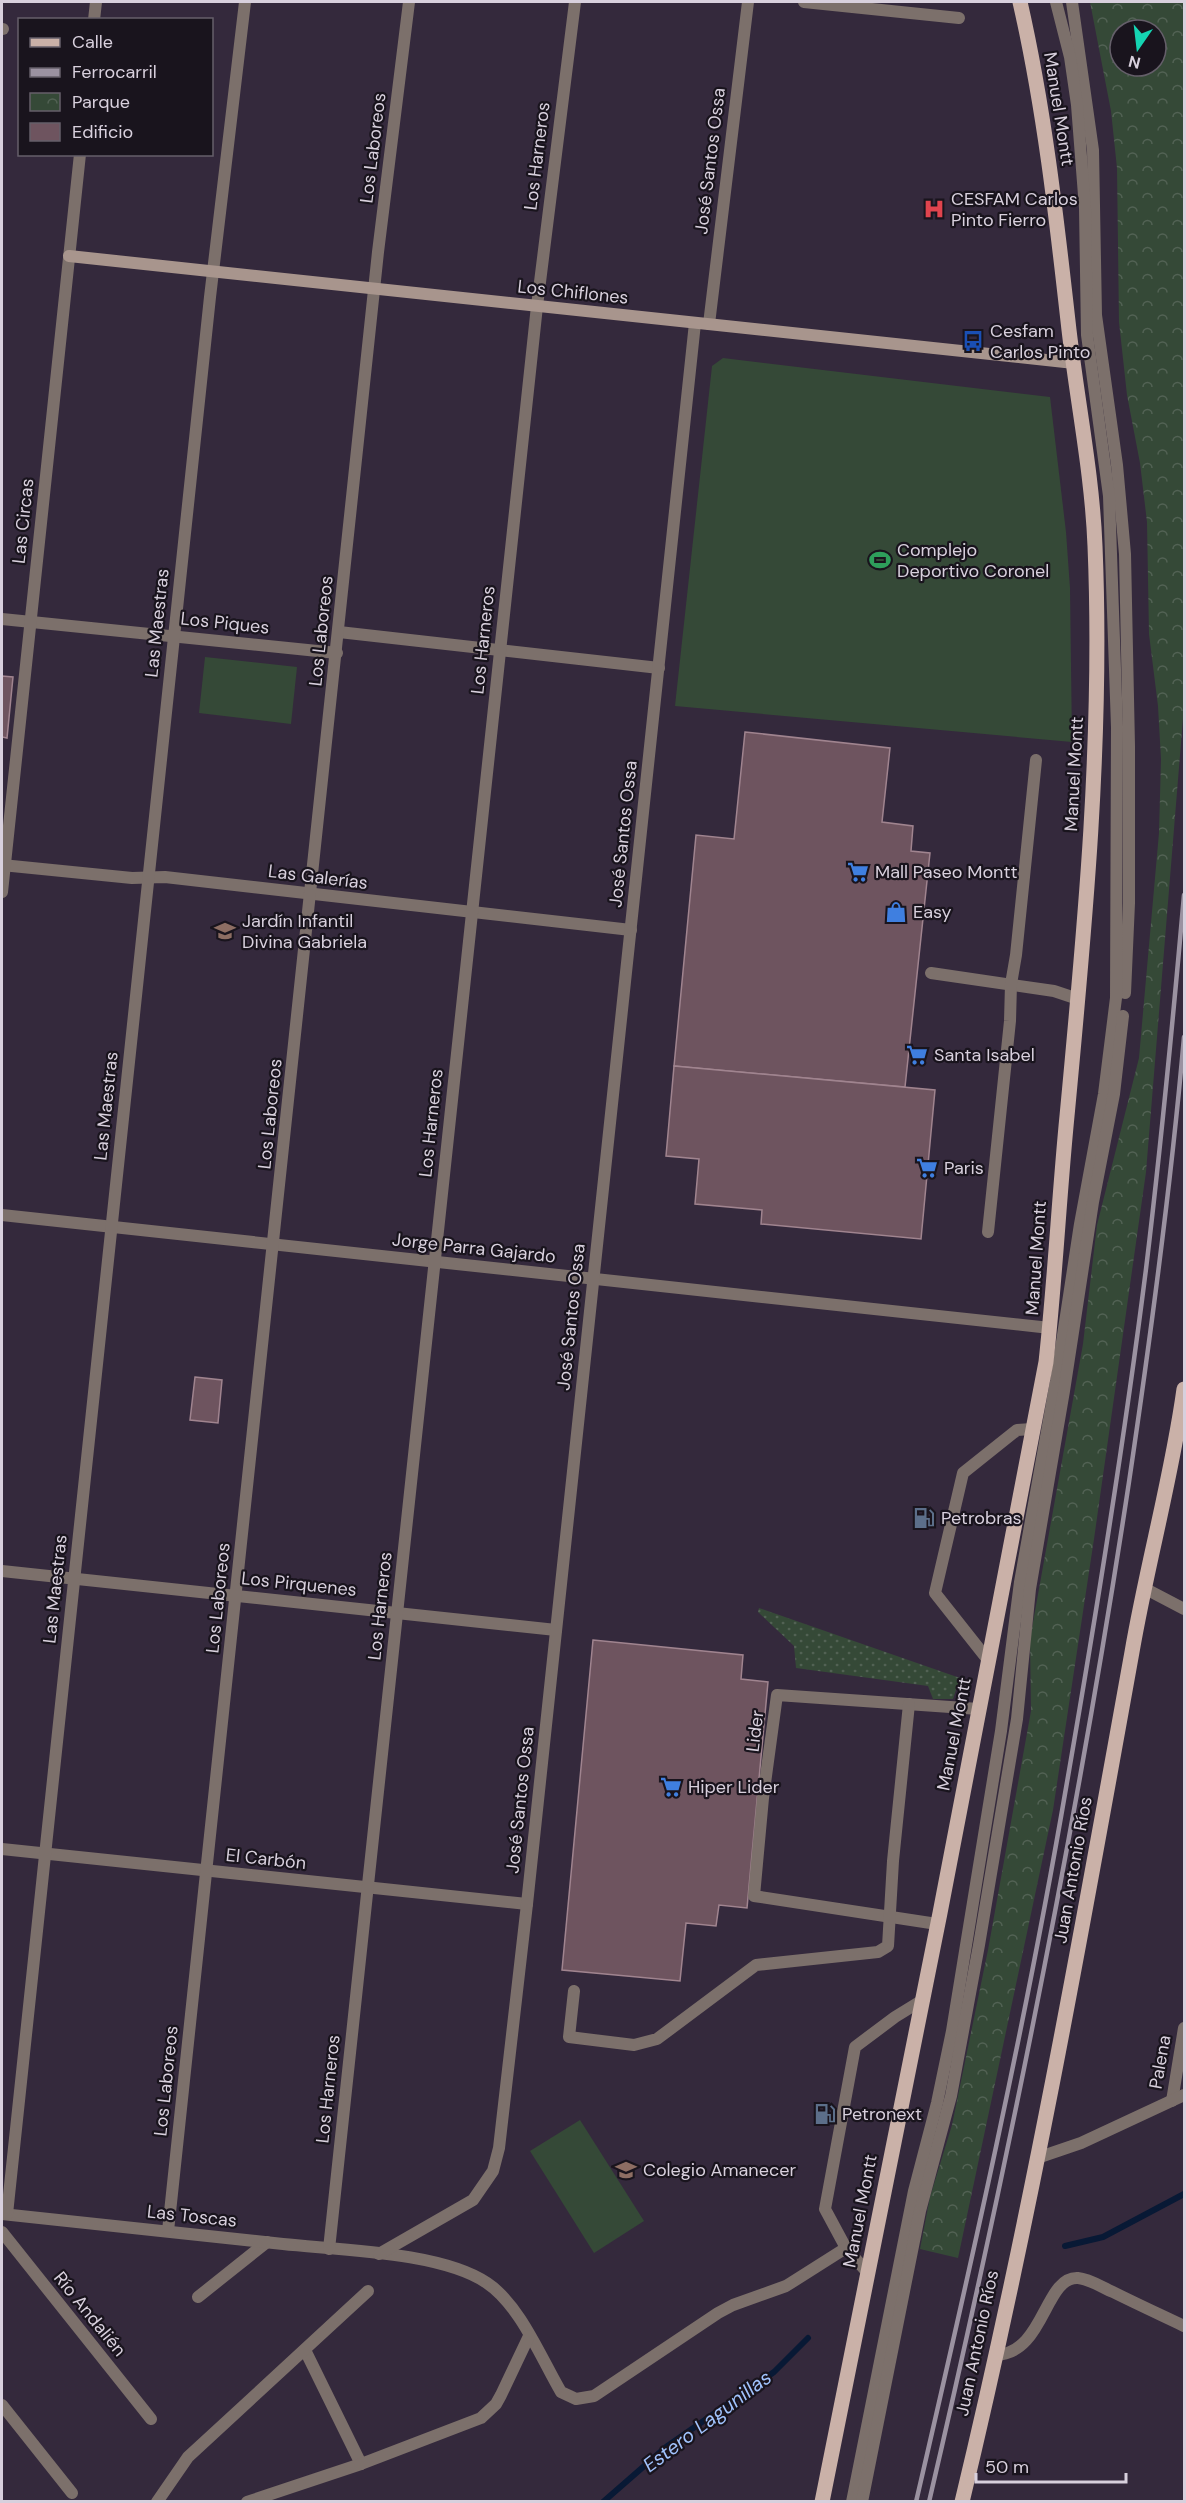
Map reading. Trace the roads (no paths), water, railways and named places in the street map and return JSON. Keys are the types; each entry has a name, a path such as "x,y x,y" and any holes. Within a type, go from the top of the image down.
{"main road":[{"name":"Manuel Montt","path":"822,2502 1046,1362 1078,999 1091,814 1098,663 1092,498 1043,122 1020,2"},
{"name":"Juan Antonio Ríos","path":"962,2502 1037,2158 1091,1887 1144,1588 1175,1448 1184,1395"}],"street":[{"path":"94,18 96,2"},
{"name":"Las Maestras","path":"4,2214 45,1854 213,272 245,2"},
{"name":"Los Laboreos","path":"168,2231 375,289 409,2"},
{"name":"Los Harneros","path":"329,2249 537,306 575,2"},
{"name":"José Santos Ossa","path":"709,324 748,2"},
{"path":"804,2 958,18"},
{"name":"Manuel Montt","path":"852,2502 914,2191 937,2103 952,2031 1000,1731 1020,1581 1104,1094 1116,998 1117,727 1109,496 1087,335 1085,208 1078,116 1070,57 1056,2"},
{"name":"Manuel Montt","path":"862,2502 922,2202 951,2096 979,1945 1017,1719 1030,1589 1090,1222 1114,1094 1125,988 1129,903 1125,554 1118,465 1096,315 1093,150 1072,2"},
{"name":"Las Circas","path":"2,892 3,865 80,156"},
{"name":"Los Chiflones","path":"69,256 1074,363"},
{"name":"José Santos Ossa","path":"379,2254 463,2207 481,2191 493,2171 500,2136 527,1904 695,323"},
{"name":"Los Piques","path":"2,619 337,653"},
{"path":"339,632 659,668"},
{"path":"988,1232 1010,1021 1011,984 1036,760"},
{"name":"Las Galerías","path":"3,865 132,878 165,877 631,930"},
{"path":"931,973 1054,991 1078,999"},
{"name":"Jorge Parra Gajardo","path":"2,1215 1050,1328"},
{"path":"988,1660 935,1593 963,1473 1017,1430 1032,1429"},
{"name":"Los Pirquenes","path":"2,1571 556,1630"},
{"path":"1144,1588 1185,1610"},
{"name":"Lider","path":"937,1924 754,1896 758,1845 777,1695 979,1709"},
{"path":"574,1991 569,2037 634,2045 657,2039 756,1965 878,1952 888,1946 909,1704"},
{"name":"El Carbón","path":"2,1849 527,1904"},
{"path":"867,2272 846,2248 825,2209 855,2047 921,2001"},
{"name":"Palena","path":"1172,2102 1185,2028"},
{"path":"1037,2158 1081,2143 1185,2095"},
{"name":"Las Toscas","path":"4,2214 379,2254 442,2264 468,2272 489,2284 505,2299 561,2392 576,2399 594,2396 725,2309 786,2286 846,2248"},
{"name":"Río Andalién","path":"2,2232 151,2419"},
{"path":"198,2297 267,2242"},
{"path":"995,2355 1008,2354 1021,2347 1033,2333 1058,2289 1071,2279 1084,2279 1185,2326"},
{"path":"157,2502 188,2457 368,2291"},
{"path":"247,2502 360,2464 481,2418 496,2404 529,2336"},
{"path":"305,2350 360,2464"},
{"path":"2,2405 72,2493"}],"waterway":[{"name":"Estero Lagunillas","path":"1065,2246 1103,2237 1184,2194"},
{"name":"Estero Lagunillas","path":"603,2502 666,2447 774,2372 808,2338"}],"railway":[{"path":"916,2502 1015,2056 1050,1878 1088,1659 1119,1464 1146,1269 1184,895"},
{"path":"929,2502 1013,2121 1087,1739 1145,1371 1167,1204 1184,1037"}],"place":[{"name":"CESFAM Carlos Pinto Fierro","path":"934,209"},
{"name":"Cesfam Carlos Pinto","path":"973,341"},
{"name":"Complejo Deportivo Coronel","path":"880,560"},
{"name":"Mall Paseo Montt","path":"858,872"},
{"name":"Easy","path":"896,912"},
{"name":"Jardín Infantil Divina Gabriela","path":"225,931"},
{"name":"Santa Isabel","path":"917,1055"},
{"name":"Paris","path":"927,1168"},
{"name":"Petrobras","path":"924,1518"},
{"name":"Hiper Lider","path":"671,1787"},
{"name":"Petronext","path":"825,2114"},
{"name":"Colegio Amanecer","path":"626,2170"}]}
